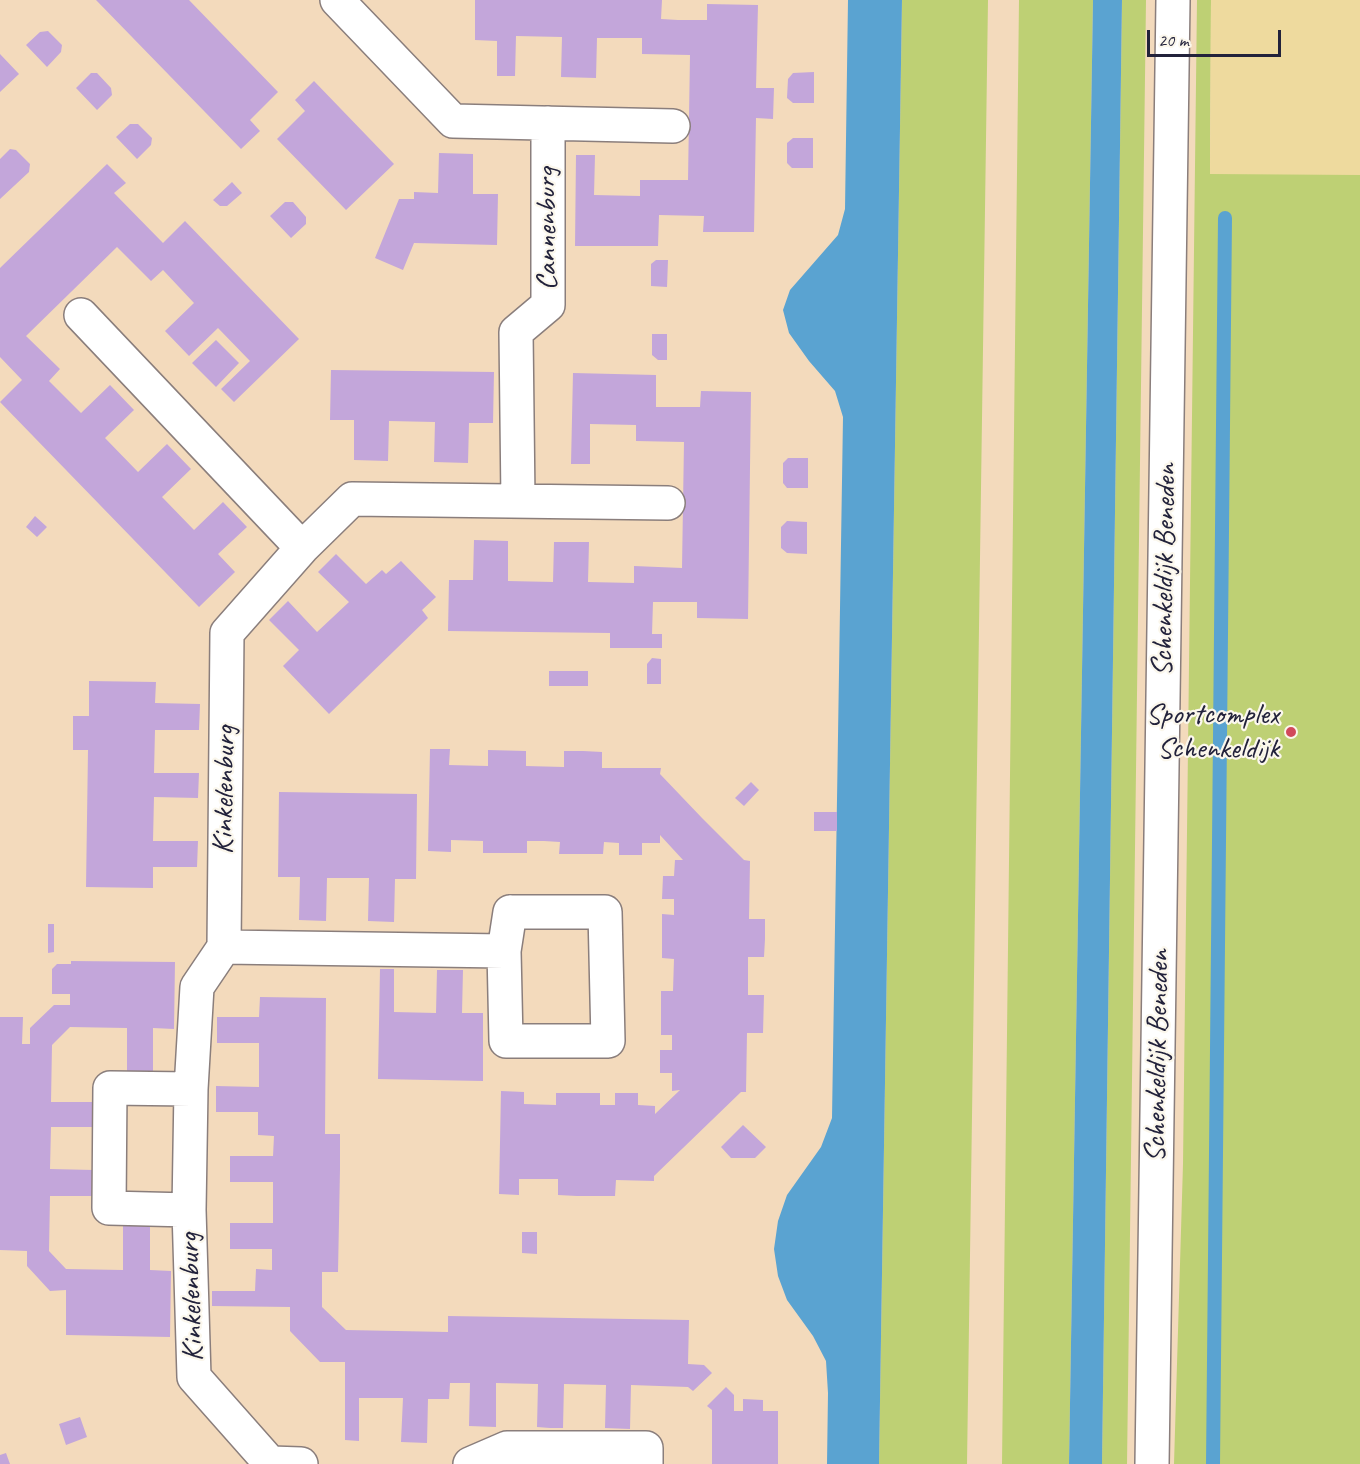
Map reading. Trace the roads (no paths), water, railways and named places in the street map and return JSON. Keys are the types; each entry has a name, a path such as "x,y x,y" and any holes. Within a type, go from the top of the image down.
{"street":[{"name":"Cannenburg","path":"336,0 453,121 673,126"},
{"name":"Schenkeldijk Beneden","path":"1152,1464 1173,0"},
{"name":"Cannenburg","path":"518,501 516,332 548,305 548,123"},
{"path":"81,315 302,548 352,499 668,503"},
{"name":"Kinkelenburg","path":"302,548 227,633 224,946 197,987 191,1089 189,1210 194,1377 271,1464 302,1464"},
{"path":"510,912 605,912 609,1041 506,1041 504,951 510,912"},
{"path":"224,946 504,951"},
{"name":"Kinkelenburg","path":"189,1210 109,1208 110,1088 191,1089"},
{"path":"470,1464 507,1448 646,1448 646,1464"}],"water":[{"path":"848,0 902,0 879,1464 827,1464 826,1361 813,1336 787,1300 778,1276 774,1249 778,1221 787,1195 821,1147 832,1118 843,417 835,391 789,333 783,310 790,290 838,235 845,209"},
{"path":"1093,0 1122,0 1102,1464 1069,1464"}],"waterway":[{"path":"1213,1464 1225,218"}],"place":[{"name":"Sportcomplex Schenkeldijk","path":"1291,732"}]}
